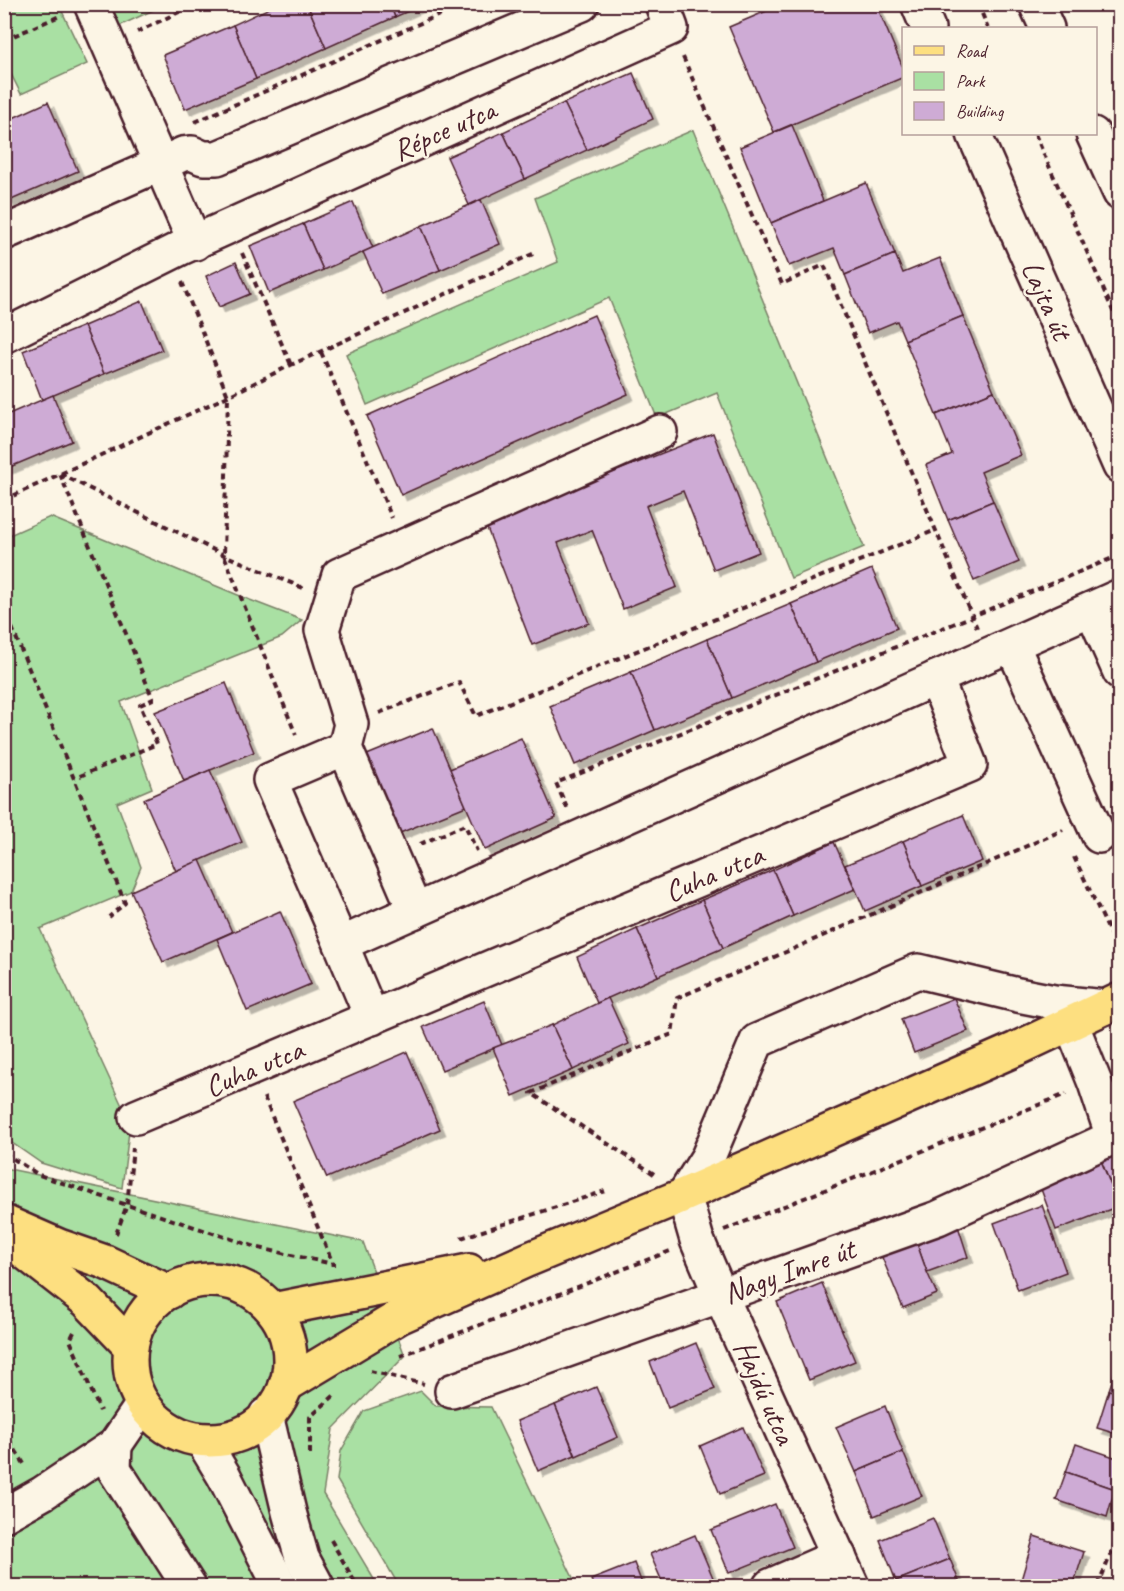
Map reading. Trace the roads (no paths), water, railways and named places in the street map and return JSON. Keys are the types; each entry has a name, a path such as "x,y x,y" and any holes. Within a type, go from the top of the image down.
{"main road":[{"path":"286,1385 399,1317 527,1260 684,1195 1016,1049 1112,1004"},
{"path":"4,1222 59,1246 105,1262 169,1292"},
{"path":"4,1236 87,1301 131,1347"},
{"path":"273,1310 527,1260"},
{"path":"203,1280 230,1282 254,1292 273,1310 286,1333 290,1359 286,1385 274,1408 255,1426 231,1437 204,1443 179,1434 157,1419 143,1404 131,1373 131,1347 139,1322 156,1301 177,1286 203,1280"}],"street":[{"name":"Répce utca","path":"4,233 183,154 192,153 203,158 217,158 582,4"},
{"path":"918,4 928,27"},
{"path":"1036,4 1047,27"},
{"path":"79,9 109,44 161,164 183,248"},
{"name":"Répce utca","path":"4,336 666,16"},
{"name":"Lajta út","path":"974,135 1119,466"},
{"path":"1093,135 1119,193"},
{"path":"415,911 392,856 348,736 322,630 339,575 660,432"},
{"path":"341,944 1106,603 1119,672"},
{"path":"1000,650 1087,834"},
{"name":"Cuha utca","path":"136,1117 970,765 936,678"},
{"path":"348,736 308,763 270,780 372,1018"},
{"path":"684,1195 708,1157 757,1041 918,971 1054,1002 1112,1004"},
{"path":"1071,1023 1116,1135"},
{"name":"Nagy Imre út","path":"452,1391 938,1218 1116,1135"},
{"name":"Hajdú utca","path":"684,1195 697,1240 852,1587"},
{"path":"4,1515 43,1493 115,1445 143,1404"},
{"path":"266,1415 302,1558 317,1587"},
{"path":"204,1443 224,1476 280,1587"},
{"path":"115,1445 114,1468 189,1587"},
{"path":"770,1587 839,1556"}]}
